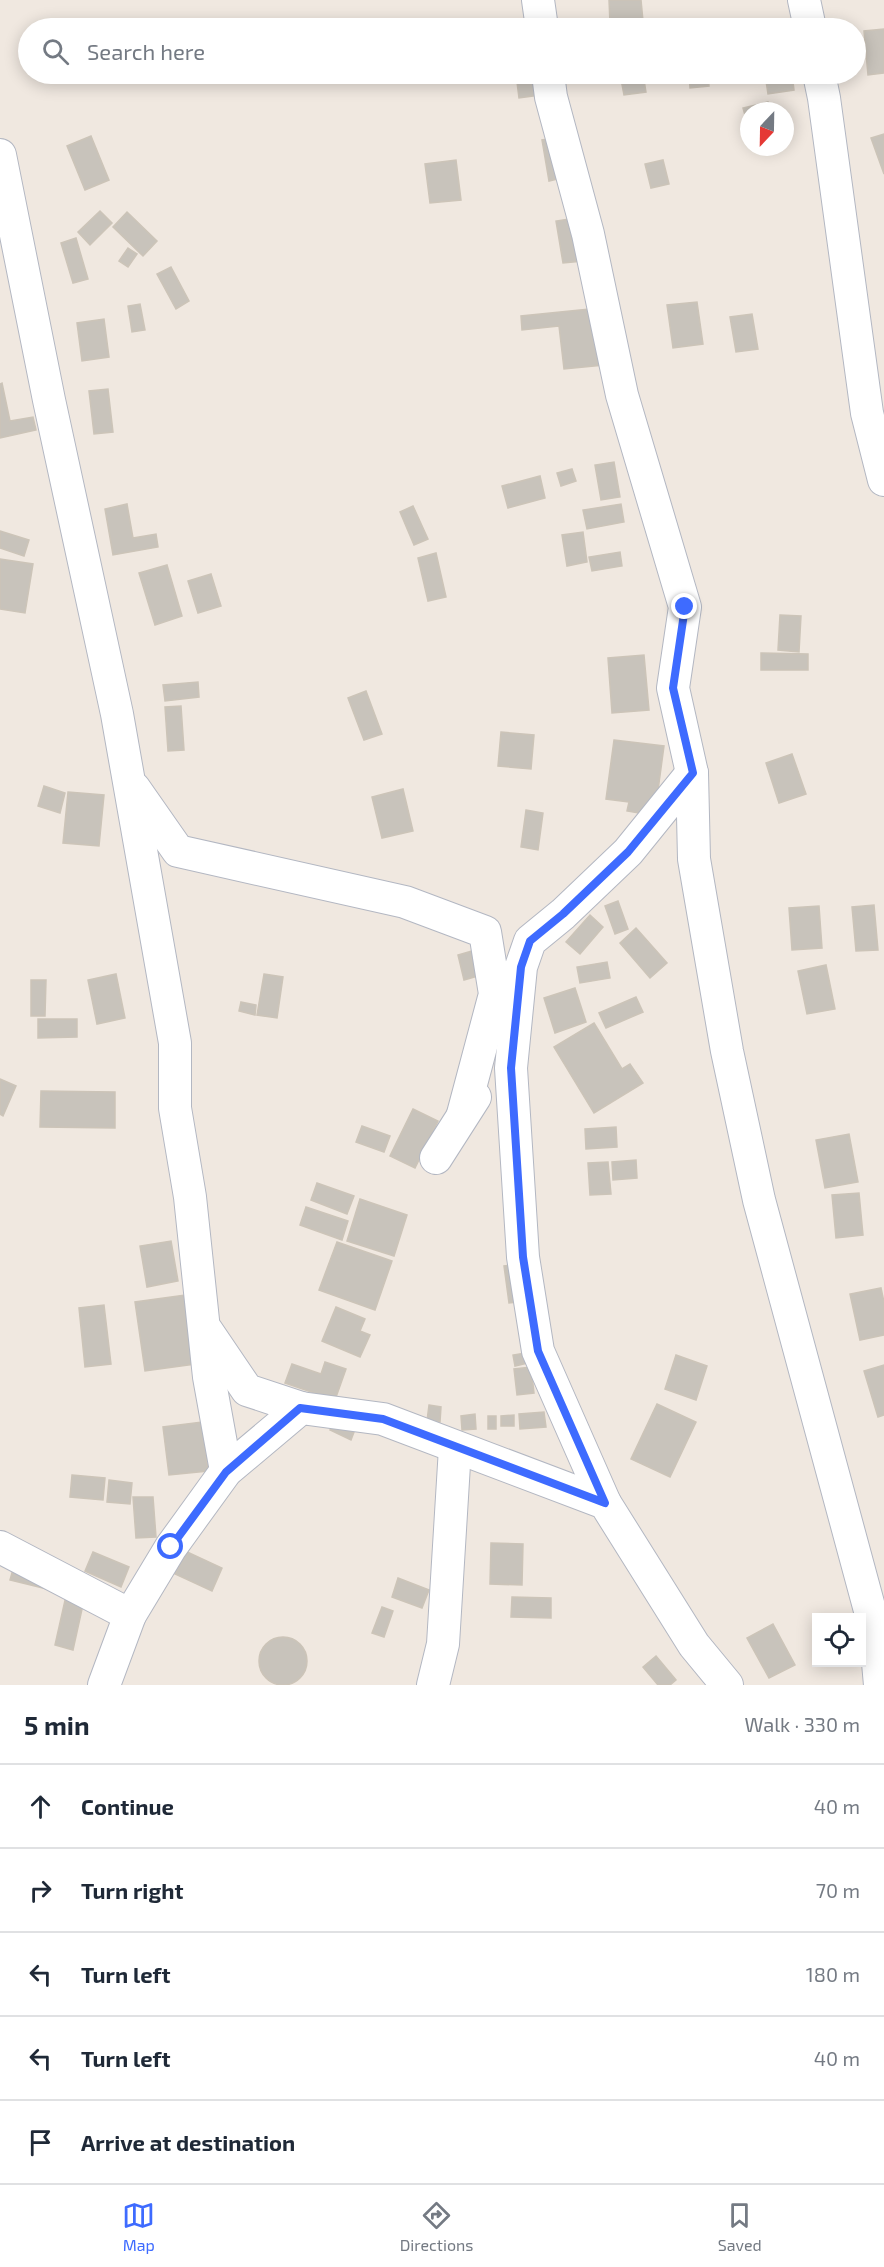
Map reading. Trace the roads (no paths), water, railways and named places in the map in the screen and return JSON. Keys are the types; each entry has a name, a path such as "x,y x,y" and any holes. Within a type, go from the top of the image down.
{"street":[{"path":"538,0 541,18"},
{"path":"804,0 808,18"},
{"path":"549,84 588,234 622,395 685,607 673,688 693,773 694,859 727,1051 759,1200 875,1629 876,1682"},
{"path":"821,84 867,413 884,480"},
{"path":"0,155 117,714 175,1043 175,1108 190,1197 209,1377 226,1472"},
{"path":"693,773 628,852 563,914 530,941 521,967 511,1068 523,1257 538,1351 605,1503 694,1645 727,1685"},
{"path":"129,780 178,851 405,902 485,932 495,994 463,1114"},
{"path":"436,1158 463,1114 513,1045"},
{"path":"204,1326 247,1390 300,1408 383,1419 605,1503"},
{"path":"104,1685 130,1615 171,1547 226,1472 300,1408"},
{"path":"433,1685 442,1644 455,1448"},
{"path":"0,1547 130,1615"}]}
